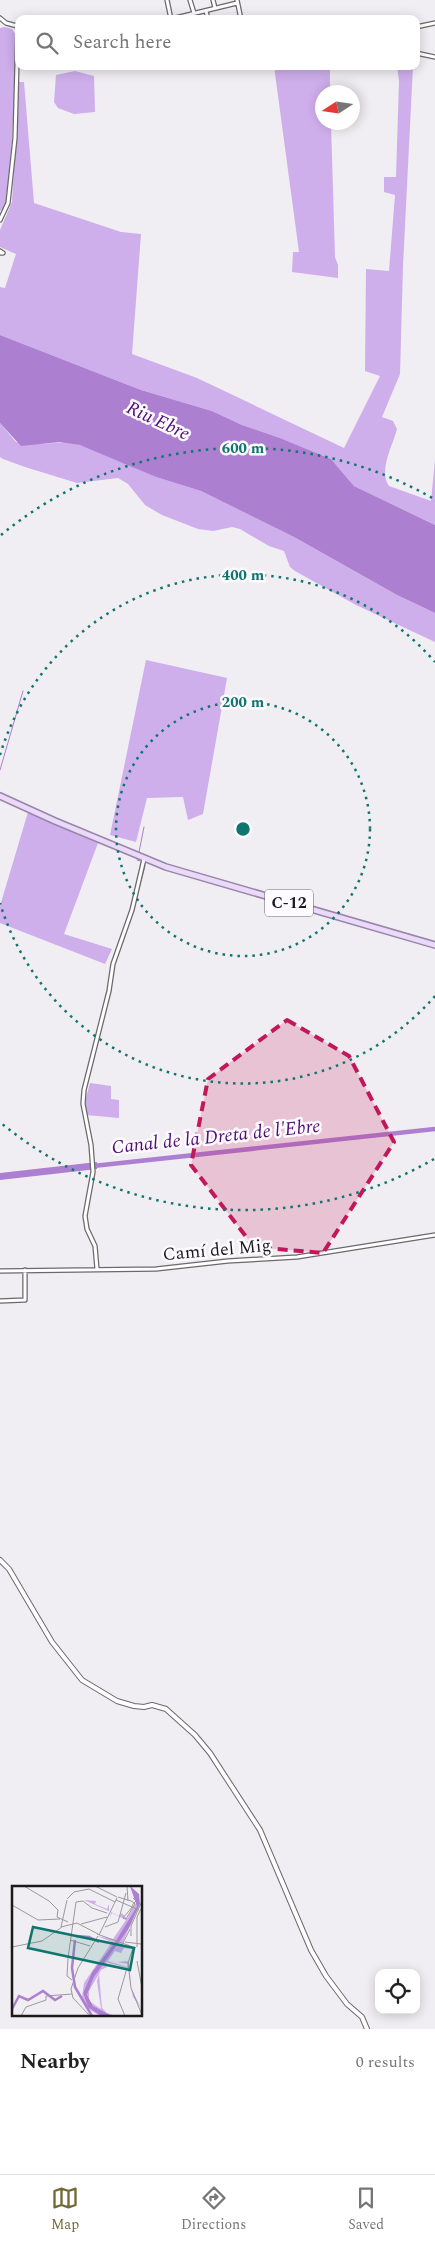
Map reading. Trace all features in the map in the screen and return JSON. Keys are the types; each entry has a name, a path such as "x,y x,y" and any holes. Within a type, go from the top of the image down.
{"main road":[{"name":"C-12","path":"0,796 144,859 208,880 435,945"}],"street":[{"path":"167,0 170,15"},
{"path":"190,0 194,13"},
{"path":"213,0 215,8"},
{"path":"186,15 237,1 240,15"},
{"path":"206,11 207,15"},
{"path":"0,18 6,23 15,25"},
{"path":"0,26 6,23"},
{"path":"420,26 435,23"},
{"path":"420,54 435,56"},
{"path":"0,220 8,204 15,138 17,70"},
{"path":"97,1269 95,1246 86,1229 85,1216 93,1170 83,1104 84,1090 109,991 113,964 132,910 144,859"},
{"name":"Camí del Mig","path":"0,1270 156,1269 297,1258 435,1235"},
{"path":"0,1301 25,1300 25,1270"},
{"path":"0,1560 9,1569 52,1642 82,1680 117,1701 134,1706 144,1707 152,1705 166,1709 195,1735 210,1753 260,1830 311,1950 326,1976 347,2004 362,2017 367,2029"}],"highlighted area":[{"path":"287,1020 349,1056 394,1142 323,1253 254,1247 191,1165 208,1079"}],"shaded area":[{"path":"0,28 12,29 15,34 15,70 12,140 6,202 4,208 0,211"},
{"path":"275,70 330,70 330,85 315,85 315,130 331,130 335,257 338,265 338,278 292,272 293,252 299,252"},
{"path":"398,70 413,70 403,266 400,374 382,417 393,421 397,429 387,458 385,473 389,486 431,501 435,460 435,525 354,486 331,459 242,425 212,411 141,390 0,335 0,287 5,288 16,254 0,247 0,230 12,202 19,82 24,82 34,203 121,232 141,234 132,354 197,378 344,448 380,376 365,371 366,269 389,271 395,195 384,192 384,177 396,177 399,81"},
{"path":"75,71 94,76 95,112 74,114 58,108 54,102 56,75"},
{"path":"0,423 16,442 41,444 66,442 86,446 156,477 201,491 294,537 397,595 435,613 435,642 356,605 295,571 290,567 284,551 269,546 240,529 232,527 213,531 198,529 162,515 145,505 128,484 118,478 77,483 3,459 0,457"},
{"path":"146,660 227,678 203,814 188,820 183,797 147,798 136,842 110,835"},
{"path":"28,812 98,843 64,934 112,949 105,964 0,923 0,906"},
{"path":"90,1083 111,1086 111,1099 119,1100 119,1118 86,1115 85,1101"}],"water":[{"name":"Riu Ebre","path":"0,335 141,390 212,411 242,425 331,459 354,486 435,525 435,613 397,595 294,537 201,491 156,477 80,445 60,442 21,446 0,423"},
{"path":"97,1162 97,1169 0,1180 0,1173"}],"waterway":[{"path":"0,770 23,691"},
{"path":"139,852 144,827"},
{"path":"134,907 145,866"},
{"name":"Canal de la Dreta de l'Ebre","path":"93,1166 435,1129"}]}
